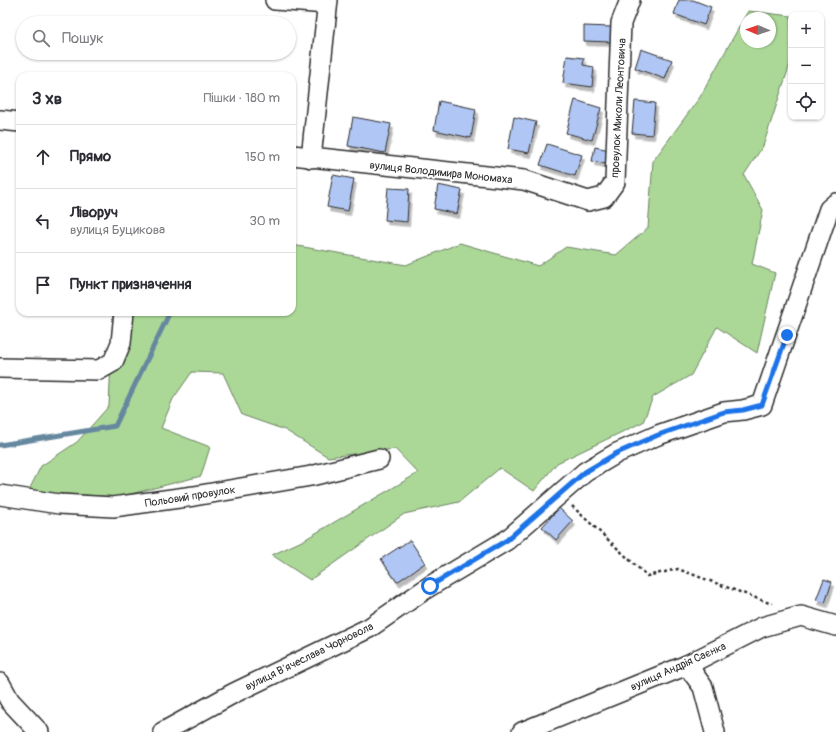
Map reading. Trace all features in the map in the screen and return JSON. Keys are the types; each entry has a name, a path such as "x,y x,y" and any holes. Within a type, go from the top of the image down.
{"street":[{"path":"275,0 328,2 311,158"},
{"name":"провулок Миколи Леонтовича","path":"588,201 604,198 615,182 621,23 630,0"},
{"path":"0,120 16,122"},
{"name":"вулиця Володимира Мономаха","path":"296,156 524,180 588,201"},
{"name":"вулиця Вʼячеслава Чорновола","path":"163,732 234,693 369,628 430,586 507,540 585,472 617,453 658,435 724,412 743,410 762,405 829,209 836,203"},
{"path":"0,368 99,370 113,362 121,343 124,316"},
{"name":"Польовий провулок","path":"0,495 59,504 113,507 194,496 311,476 379,459"},
{"name":"вулиця Андрія Саєнка","path":"522,732 687,665 762,627 801,616 836,626"},
{"path":"687,665 703,687 715,732"},
{"path":"0,683 10,700 39,732"}],"path":[{"path":"559,495 647,576 678,569 772,604"}],"green space":[{"path":"776,14 788,16 788,70 763,146 744,175 763,210 752,264 775,273 757,353 717,327 691,375 653,397 643,422 557,463 534,491 500,468 459,502 404,514 310,580 272,555 304,540 418,473 395,449 328,457 285,430 242,415 223,373 192,372 173,399 161,428 210,447 201,476 119,497 28,492 41,466 77,442 109,406 113,316 296,316 296,246 406,265 460,243 538,266 566,247 616,255 648,228 653,161 700,97 740,25 740,48 776,48"}],"building":[{"path":"679,0 693,0 711,7 704,25 674,14"},
{"path":"584,26 611,27 611,42 584,41"},
{"path":"641,49 672,60 665,79 635,68"},
{"path":"567,56 584,58 583,65 594,67 592,87 563,83"},
{"path":"575,100 601,108 592,140 566,133"},
{"path":"439,101 476,109 471,138 434,130"},
{"path":"635,101 655,103 652,135 632,133"},
{"path":"353,117 391,124 385,153 348,146"},
{"path":"514,117 536,122 529,153 508,149"},
{"path":"547,144 582,155 575,176 540,165"},
{"path":"595,147 610,150 606,164 592,161"},
{"path":"333,175 354,179 348,211 327,207"},
{"path":"438,185 462,190 457,214 434,209"},
{"path":"388,188 409,189 407,222 385,220"},
{"path":"559,508 573,521 556,540 542,527"},
{"path":"410,540 425,563 397,582 381,559"},
{"path":"824,579 832,582 825,603 816,600"}],"waterway":[{"path":"0,445 115,426 168,316"}],"route":[{"path":"430,586 507,540 585,472 617,453 658,435 724,412 743,410 762,405 787,335"}]}
